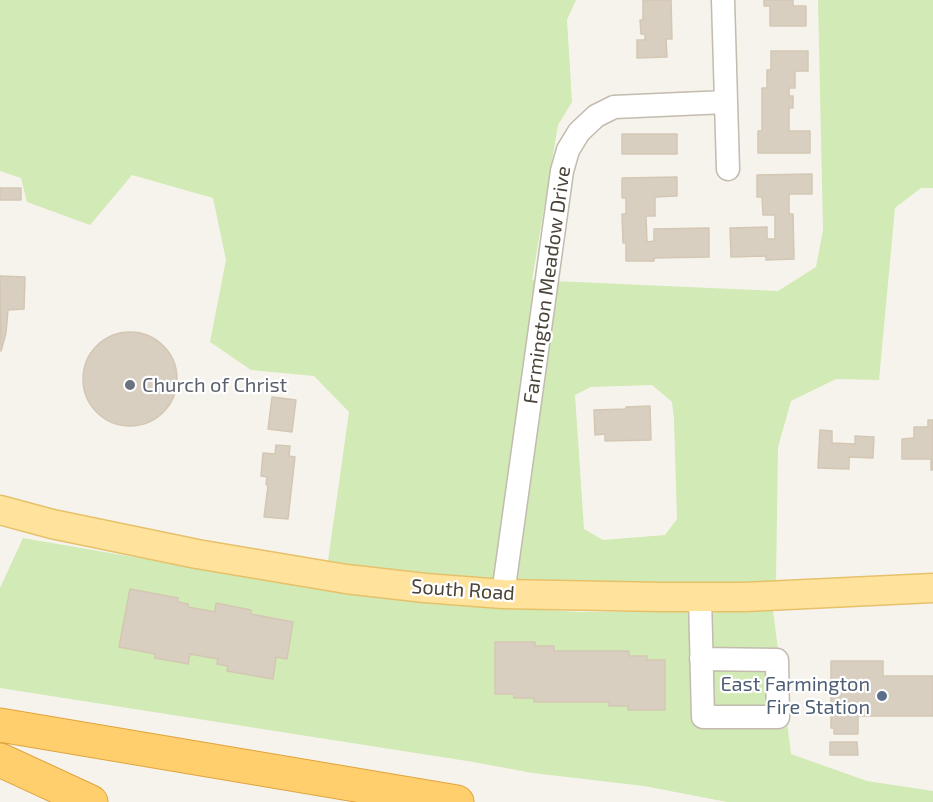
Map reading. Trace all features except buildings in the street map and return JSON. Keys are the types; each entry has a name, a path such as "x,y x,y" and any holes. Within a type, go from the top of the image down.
{"highway":[{"path":"0,725 457,802"},
{"path":"0,760 91,802"}],"main road":[{"name":"South Road","path":"0,510 126,540 273,567 425,588 582,597 700,597 933,588"}],"street":[{"path":"723,0 728,168"},
{"name":"Farmington Meadow Drive","path":"503,594 562,171 568,150 587,124 596,116 614,108 636,105 726,102"},
{"path":"700,597 702,659"}],"green space":[{"path":"0,0 576,0 567,20 572,102 558,125 532,280 778,291 816,267 823,230 818,0 933,0 933,188 921,188 895,208 879,380 836,379 791,401 778,447 776,581 745,597 326,575 349,412 314,376 251,370 210,342 226,260 213,198 132,175 90,225 27,202 21,178 0,171","holes":["652,385 672,402 677,519 665,535 603,540 584,529 575,395 591,387"]},
{"path":"23,538 308,587 514,608 579,612 773,610 791,754 867,781 933,791 933,802 727,802 644,786 533,773 0,688 0,588"}],"place":[{"name":"Church of Christ","path":"130,385"},
{"name":"East Farmington Fire Station","path":"882,696"}]}
